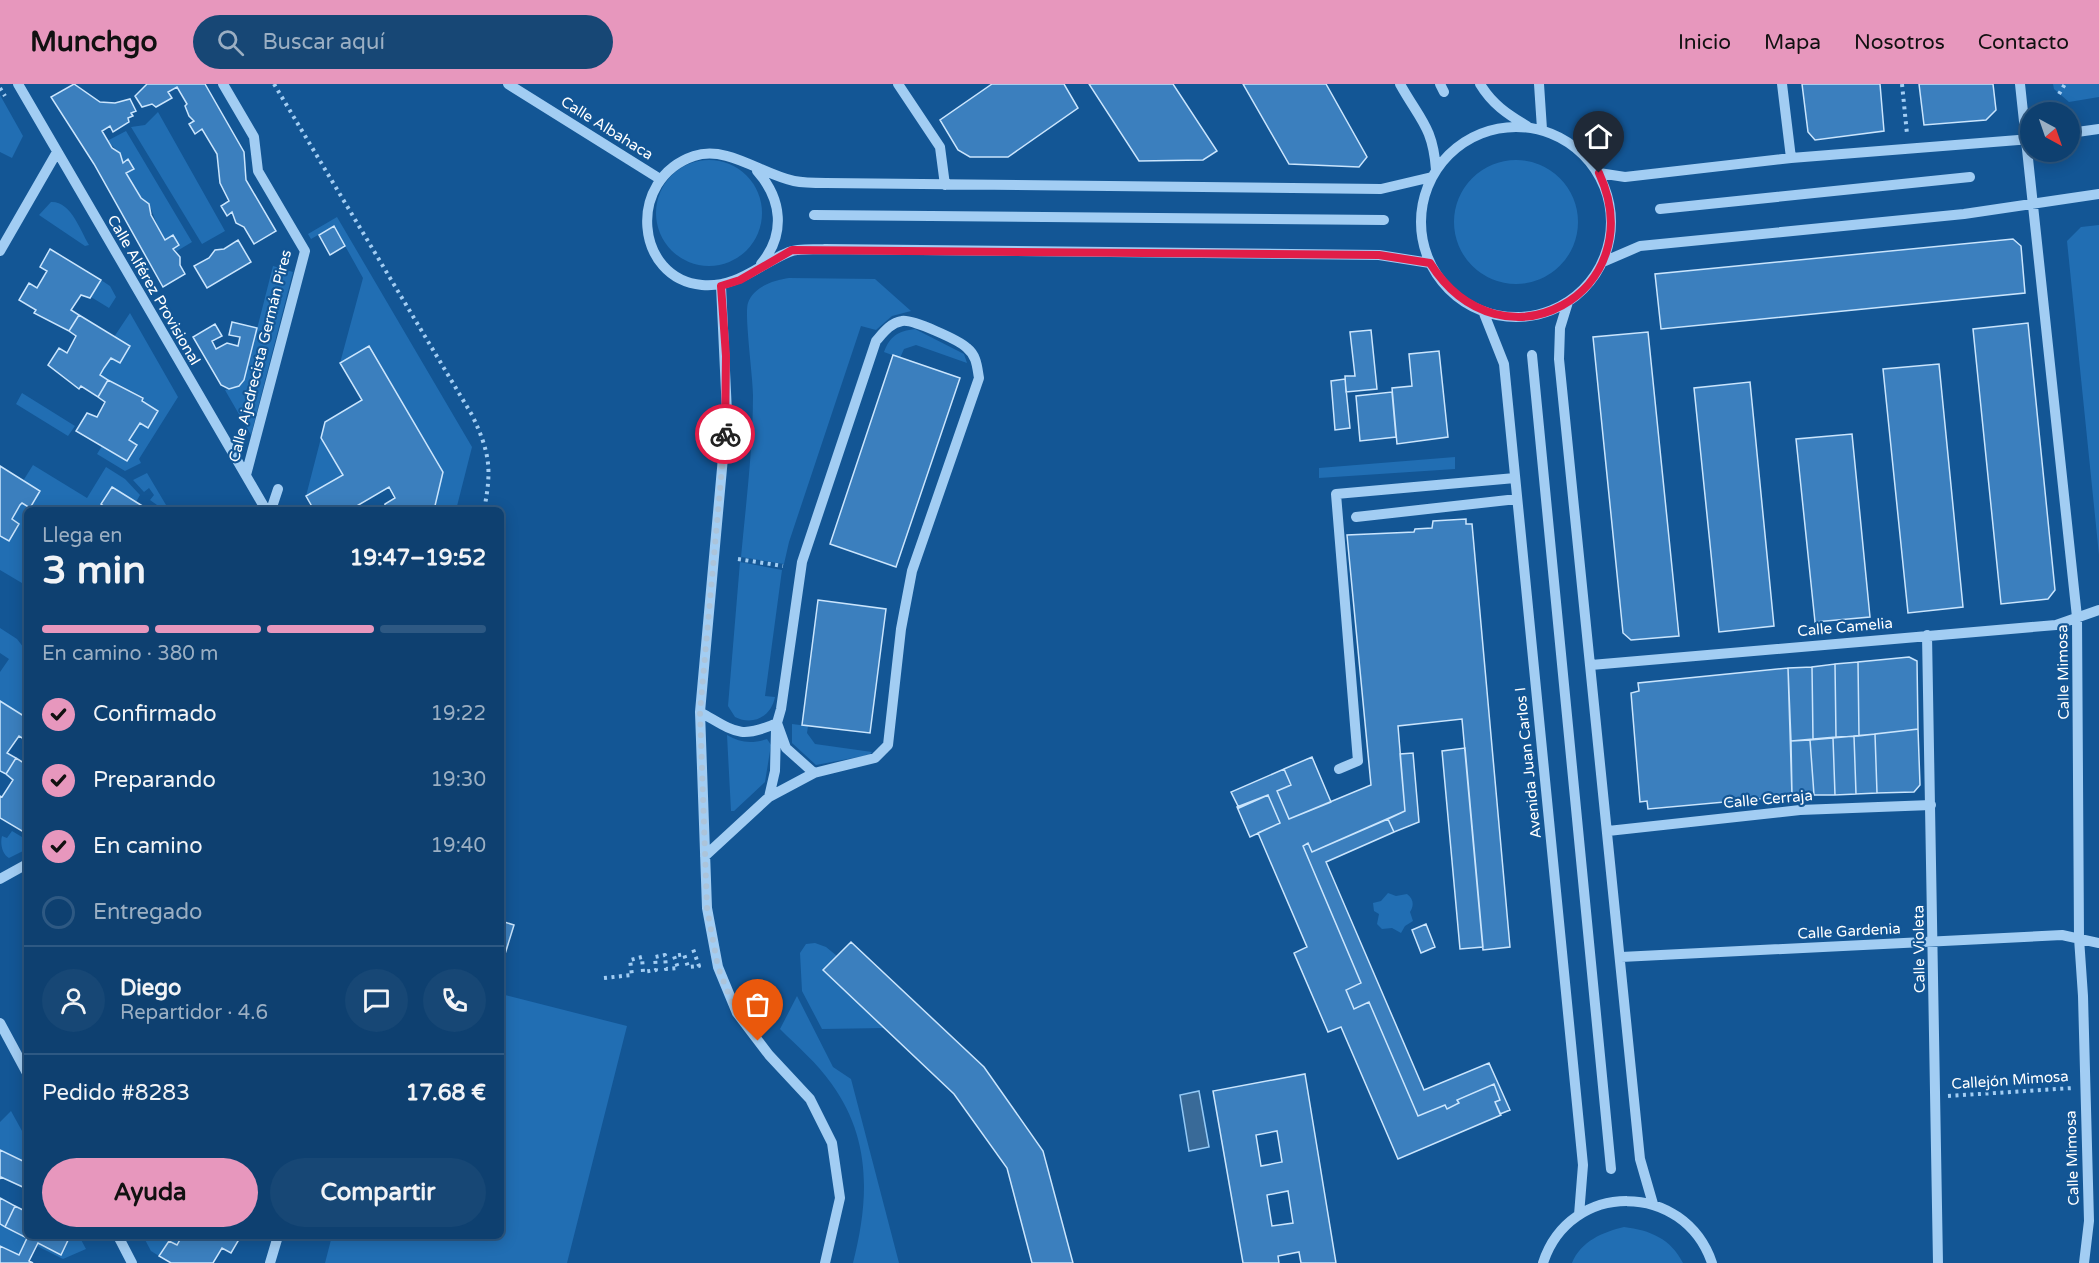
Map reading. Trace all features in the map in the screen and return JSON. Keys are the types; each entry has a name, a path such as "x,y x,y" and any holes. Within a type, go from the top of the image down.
{"street":[{"name":"Calle Alférez Provisional","path":"18,84 264,507"},
{"name":"Calle Ajedrecista Germán Pires","path":"223,84 254,137 258,171 305,251 246,475"},
{"name":"Calle Albahaca","path":"508,84 660,178"},
{"path":"898,84 940,147 945,185"},
{"path":"1401,84 1429,130 1434,143 1434,174"},
{"path":"1480,84 1489,99 1504,113 1527,126"},
{"path":"1539,84 1542,129"},
{"path":"1782,84 1791,158"},
{"name":"Calle Mimosa","path":"2020,84 2023,102"},
{"path":"1527,126 1542,129 1565,139 1584,154 1599,173 1611,208 1609,245 1594,278 1568,302 1548,312 1527,317 1504,316 1483,311 1461,300 1443,284 1430,263 1423,242 1420,220 1424,198 1434,174 1453,150 1475,135 1501,127 1527,126"},
{"path":"2080,132 2099,129"},
{"path":"1599,173 1625,177 1791,158 2020,140"},
{"path":"0,251 57,152"},
{"path":"1430,263 1379,255 825,249 792,250 740,280 721,286 698,285 678,277 661,262 650,243 646,220 650,198 660,178 676,165 696,156 717,153 737,158 755,169 795,181 945,185 1381,189 1434,174"},
{"name":"Calle Mimosa","path":"2031,162 2077,617 2079,938 2089,1221 2084,1263"},
{"path":"755,169 768,183 776,200 779,219 776,237 769,255 757,269"},
{"path":"1660,209 1970,177"},
{"path":"1603,262 1640,246 1964,214 2099,194"},
{"path":"814,215 1384,220"},
{"path":"721,286 727,413 700,712 707,908 718,967 736,1013 769,1055 810,1099 832,1143 840,1198 825,1263"},
{"path":"1568,302 1560,328 1559,359 1640,1159 1653,1204"},
{"name":"Avenida Juan Carlos I","path":"1483,311 1504,364 1583,1165 1579,1215"},
{"path":"705,856 769,797 814,772 875,758 888,745 902,629 912,571 978,378 976,360 967,348 913,322 901,321 888,327 876,341 802,562 781,709 777,723 775,771 769,797"},
{"path":"1533,356 1611,1169"},
{"path":"1339,770 1358,761 1336,494 1515,478"},
{"path":"272,507 278,489"},
{"path":"1356,517 1517,499"},
{"name":"Calle Camelia","path":"1591,665 2056,625 2099,610"},
{"name":"Calle Violeta","path":"1927,635 1938,1263"},
{"path":"700,712 732,730 753,734 777,723"},
{"path":"777,723 786,748 814,772"},
{"name":"Calle Cerraja","path":"1608,831 1800,810 1931,805"},
{"path":"0,879 24,866"},
{"name":"Calle Gardenia","path":"1621,957 2062,935 2099,943"},
{"path":"0,1023 24,1067"},
{"path":"1543,1263 1557,1235 1579,1215 1602,1204 1628,1200 1653,1204 1673,1212 1690,1226 1706,1246 1712,1263"},
{"path":"120,1239 132,1263"},
{"path":"270,1263 277,1239"}],"path":[{"path":"274,84 472,415 488,450 489,485 485,507"},
{"path":"1902,84 1909,149"},
{"path":"2059,94 2065,84"},
{"path":"738,559 783,566"},
{"path":"604,978 632,975 630,960 642,957 643,972 656,970 655,957 664,955 666,969 678,968 674,956 684,954 688,967 699,966 693,949"},
{"name":"Callejón Mimosa","path":"1936,1097 2085,1088"}],"shaded area":[{"path":"2053,84 2099,84 2099,97 2069,102 2054,89"},
{"path":"0,95 23,136 12,158 0,152"},
{"path":"158,112 225,231 202,244 131,127 145,125"},
{"path":"126,131 192,242 177,251 162,234 149,204 141,198 126,173 134,169 128,159 123,163 120,153 107,141"},
{"path":"709,160 729,164 746,176 758,193 762,213 758,233 746,250 729,262 709,266 689,262 672,250 660,233 656,213 660,193 672,176 689,164"},
{"path":"1516,160 1540,165 1560,178 1573,198 1578,222 1573,246 1560,266 1540,279 1516,284 1492,279 1472,266 1459,246 1454,222 1459,198 1472,178 1492,165"},
{"path":"51,202 64,206 69,211 89,245 85,246 39,215"},
{"path":"337,217 472,447 457,507 435,507 443,472 370,346 340,363 363,278 334,226 311,239 308,234"},
{"path":"2099,225 2099,555 2067,241 2081,227"},
{"path":"273,266 293,272 251,435 225,390 237,387 244,380"},
{"path":"789,278 875,279 911,311 892,316 876,330 861,326 789,542 784,564 741,557 753,415 748,303 759,289 777,280"},
{"path":"101,280 110,286 116,297 109,308 91,297"},
{"path":"130,313 178,397 139,459 141,463 125,471 97,454 102,446 127,461 137,445 129,440 140,423 148,428 158,411 142,401 143,397 100,375 111,358 120,363 130,346 114,337"},
{"path":"915,329 964,354 967,363 916,345 904,349 900,358 884,352 895,335"},
{"path":"22,393 75,426 68,436 16,404"},
{"path":"321,438 343,475 306,496"},
{"path":"1455,457 1455,469 1319,478 1319,468"},
{"path":"33,465 87,498 106,467 125,479 140,495 136,502 112,488 100,507 31,507 40,491 23,481"},
{"path":"147,473 167,507 160,507 150,500 154,495 149,488 144,492 133,480"},
{"path":"22,503 28,507 24,507 24,584 0,570 0,536 9,541 19,525 12,519"},
{"path":"740,562 782,570 765,696 775,697 770,710 755,720 742,720 735,717 728,706"},
{"path":"0,628 17,639 24,648 24,716 0,701 0,672 9,659 0,653"},
{"path":"792,724 808,726 807,733 815,744 872,752 869,755 816,765 792,743"},
{"path":"727,735 746,742 767,739 771,745 765,782 734,811 731,811"},
{"path":"12,831 24,838 24,850 9,858 1,845 2,836 7,838"},
{"path":"1388,893 1396,896 1407,894 1412,900 1413,905 1410,912 1413,921 1405,926 1401,933 1392,928 1382,929 1377,924 1379,914 1374,911 1373,903 1381,901"},
{"path":"815,943 826,947 837,956 824,970 885,1028 822,1029 802,991 800,953 806,944"},
{"path":"504,995 627,1026 567,1263 325,1263 331,1239 504,1239"},
{"path":"797,996 833,1067 851,1079 899,1263 853,1263 864,1193 860,1148 854,1126 831,1083 780,1029"},
{"path":"1199,1091 1209,1147 1189,1151 1180,1095"},
{"path":"11,1111 24,1135 24,1162 0,1150 0,1122"},
{"path":"0,1224 27,1239 19,1255 0,1246"},
{"path":"1624,1227 1659,1237 1672,1248 1683,1263 1572,1263 1587,1243"},
{"path":"68,1239 81,1239 86,1249 63,1259 37,1246 38,1243 61,1254"},
{"path":"145,1239 180,1239 177,1245 169,1241 159,1256 151,1251"}],"building":[{"path":"74,84 100,102 115,103 130,99 136,111 131,113 133,116 128,118 129,122 113,132 110,126 102,131 112,148 120,153 123,163 128,159 134,169 126,173 141,198 149,204 151,215 165,240 173,235 179,245 173,249 180,257 180,265 185,274 163,287 94,164 51,97"},
{"path":"147,84 205,84 244,152 246,180 276,231 254,244 244,227 236,223 232,212 227,216 221,206 229,201 220,183 217,154 202,129 195,134 189,124 194,121 189,116 185,106 187,104 177,87 168,92 172,98 156,107 152,104 142,107 135,96"},
{"path":"992,84 1064,84 1078,108 1008,157 970,157 958,150 940,120"},
{"path":"1089,84 1173,84 1217,151 1203,160 1139,161"},
{"path":"1243,84 1326,84 1367,157 1359,167 1289,164"},
{"path":"1802,84 1880,84 1884,131 1815,140 1808,132"},
{"path":"1919,84 1993,84 1996,110 1986,120 1924,125"},
{"path":"334,226 345,246 330,255 319,235"},
{"path":"2013,239 2021,246 2025,293 1661,329 1655,274"},
{"path":"238,240 251,262 207,288 194,266 209,258 215,250 224,249"},
{"path":"50,249 101,280 90,298 81,295 71,310 79,315 69,331 34,313 36,310 19,300 29,283 37,288 47,271 40,267"},
{"path":"79,315 130,346 120,363 111,358 104,368 100,375 108,380 98,397 81,386 79,389 48,365 59,348 67,353 76,336 69,331"},
{"path":"232,322 257,328 244,380 239,386 229,389 221,385 193,337 215,324 222,336 212,341 216,349 227,343 238,346 240,337 229,335"},
{"path":"2028,323 2055,590 2048,599 2001,604 1973,329"},
{"path":"1371,330 1377,389 1346,392 1345,376 1355,376 1350,332"},
{"path":"1648,332 1679,636 1631,640 1623,633 1593,337"},
{"path":"369,346 443,472 435,507 384,507 385,504 395,498 389,487 355,507 312,507 306,496 343,475 321,438 325,422 362,400 340,363"},
{"path":"1439,351 1448,437 1397,444 1392,388 1412,386 1409,354"},
{"path":"893,355 960,378 896,567 830,544"},
{"path":"1939,364 1963,607 1908,613 1883,369"},
{"path":"1345,379 1350,428 1335,430 1331,381"},
{"path":"108,380 143,398 142,401 158,411 148,428 140,423 129,440 137,445 127,461 76,431 87,413 97,417 105,402 98,397"},
{"path":"1750,382 1774,626 1719,632 1694,388"},
{"path":"1392,392 1396,437 1360,441 1356,396"},
{"path":"1852,434 1870,617 1815,622 1796,439"},
{"path":"0,466 40,491 31,507 22,503 20,505 12,519 19,524 9,541 0,536"},
{"path":"112,487 144,507 105,507 101,504"},
{"path":"1466,519 1466,524 1472,524 1510,947 1483,950 1462,719 1398,726 1405,811 1312,852 1308,843 1303,846 1361,983 1346,990 1354,1009 1369,1002 1418,1116 1445,1105 1447,1109 1459,1103 1457,1100 1494,1084 1500,1100 1495,1102 1501,1115 1398,1159 1341,1027 1328,1032 1294,953 1307,947 1258,833 1280,823 1268,795 1239,808 1231,792 1284,769 1291,785 1277,791 1289,819 1371,785 1347,535 1414,532 1415,529 1432,528 1433,521"},
{"path":"818,600 886,609 870,733 802,725"},
{"path":"1909,657 1917,661 1918,729 1859,736 1858,662"},
{"path":"1858,662 1859,736 1836,737 1835,664"},
{"path":"1835,664 1836,737 1813,739 1812,667"},
{"path":"1812,667 1813,739 1791,741 1788,668"},
{"path":"1788,668 1792,796 1648,809 1647,801 1640,802 1631,693 1639,691 1638,683"},
{"path":"0,701 24,716 24,739 19,736 7,753 16,758 6,774 0,771"},
{"path":"1918,729 1920,785 1914,792 1877,793 1875,734"},
{"path":"1875,734 1877,793 1856,794 1854,736"},
{"path":"1854,736 1856,794 1835,795 1833,738"},
{"path":"1833,738 1835,795 1814,795 1810,740"},
{"path":"1810,740 1814,795 1792,796 1791,741"},
{"path":"1465,748 1483,947 1460,949 1442,751"},
{"path":"1413,753 1419,822 1394,832 1388,819 1405,811 1400,754"},
{"path":"1312,757 1331,802 1289,819 1277,791 1291,785 1284,769"},
{"path":"16,758 24,763 24,832 0,818 0,796 2,797 13,780 6,774"},
{"path":"1268,795 1280,823 1250,837 1237,807"},
{"path":"1388,819 1394,832 1326,862 1424,1090 1489,1063 1510,1110 1500,1114 1495,1102 1500,1100 1494,1084 1457,1100 1459,1103 1447,1109 1445,1105 1418,1116 1369,1002 1354,1009 1346,990 1361,983 1303,846 1308,843 1312,852"},
{"path":"504,922 514,925 504,954"},
{"path":"1426,924 1435,947 1421,953 1412,930"},
{"path":"851,942 984,1067 1043,1151 1073,1263 1032,1263 1007,1168 954,1094 823,970"},
{"path":"1305,1074 1336,1263 1301,1263 1299,1252 1278,1256 1279,1263 1243,1263 1213,1091","holes":["1277,1131 1282,1162 1261,1166 1256,1135","1288,1191 1293,1223 1272,1226 1267,1195"]},
{"path":"0,1150 24,1162 24,1188 1,1177 0,1179"},
{"path":"0,1198 15,1206 5,1227 0,1224"},
{"path":"15,1206 24,1210 24,1236 5,1227"},
{"path":"27,1239 69,1239 61,1255 38,1243 29,1261 33,1263 0,1263 0,1246 19,1255"},
{"path":"180,1239 239,1239 231,1253 222,1248 213,1263 171,1263 159,1256 169,1241 177,1245"}],"way so far":[{"path":"725,434 700,712 707,908 718,967 736,1013 758,1041"}],"route":[{"path":"725,434 726,356 721,286 740,280 792,250 1379,255 1430,263 1443,284 1461,300 1483,311 1504,316 1527,317 1548,312 1568,302 1594,278 1603,262 1612,226 1607,190 1599,173"}]}
